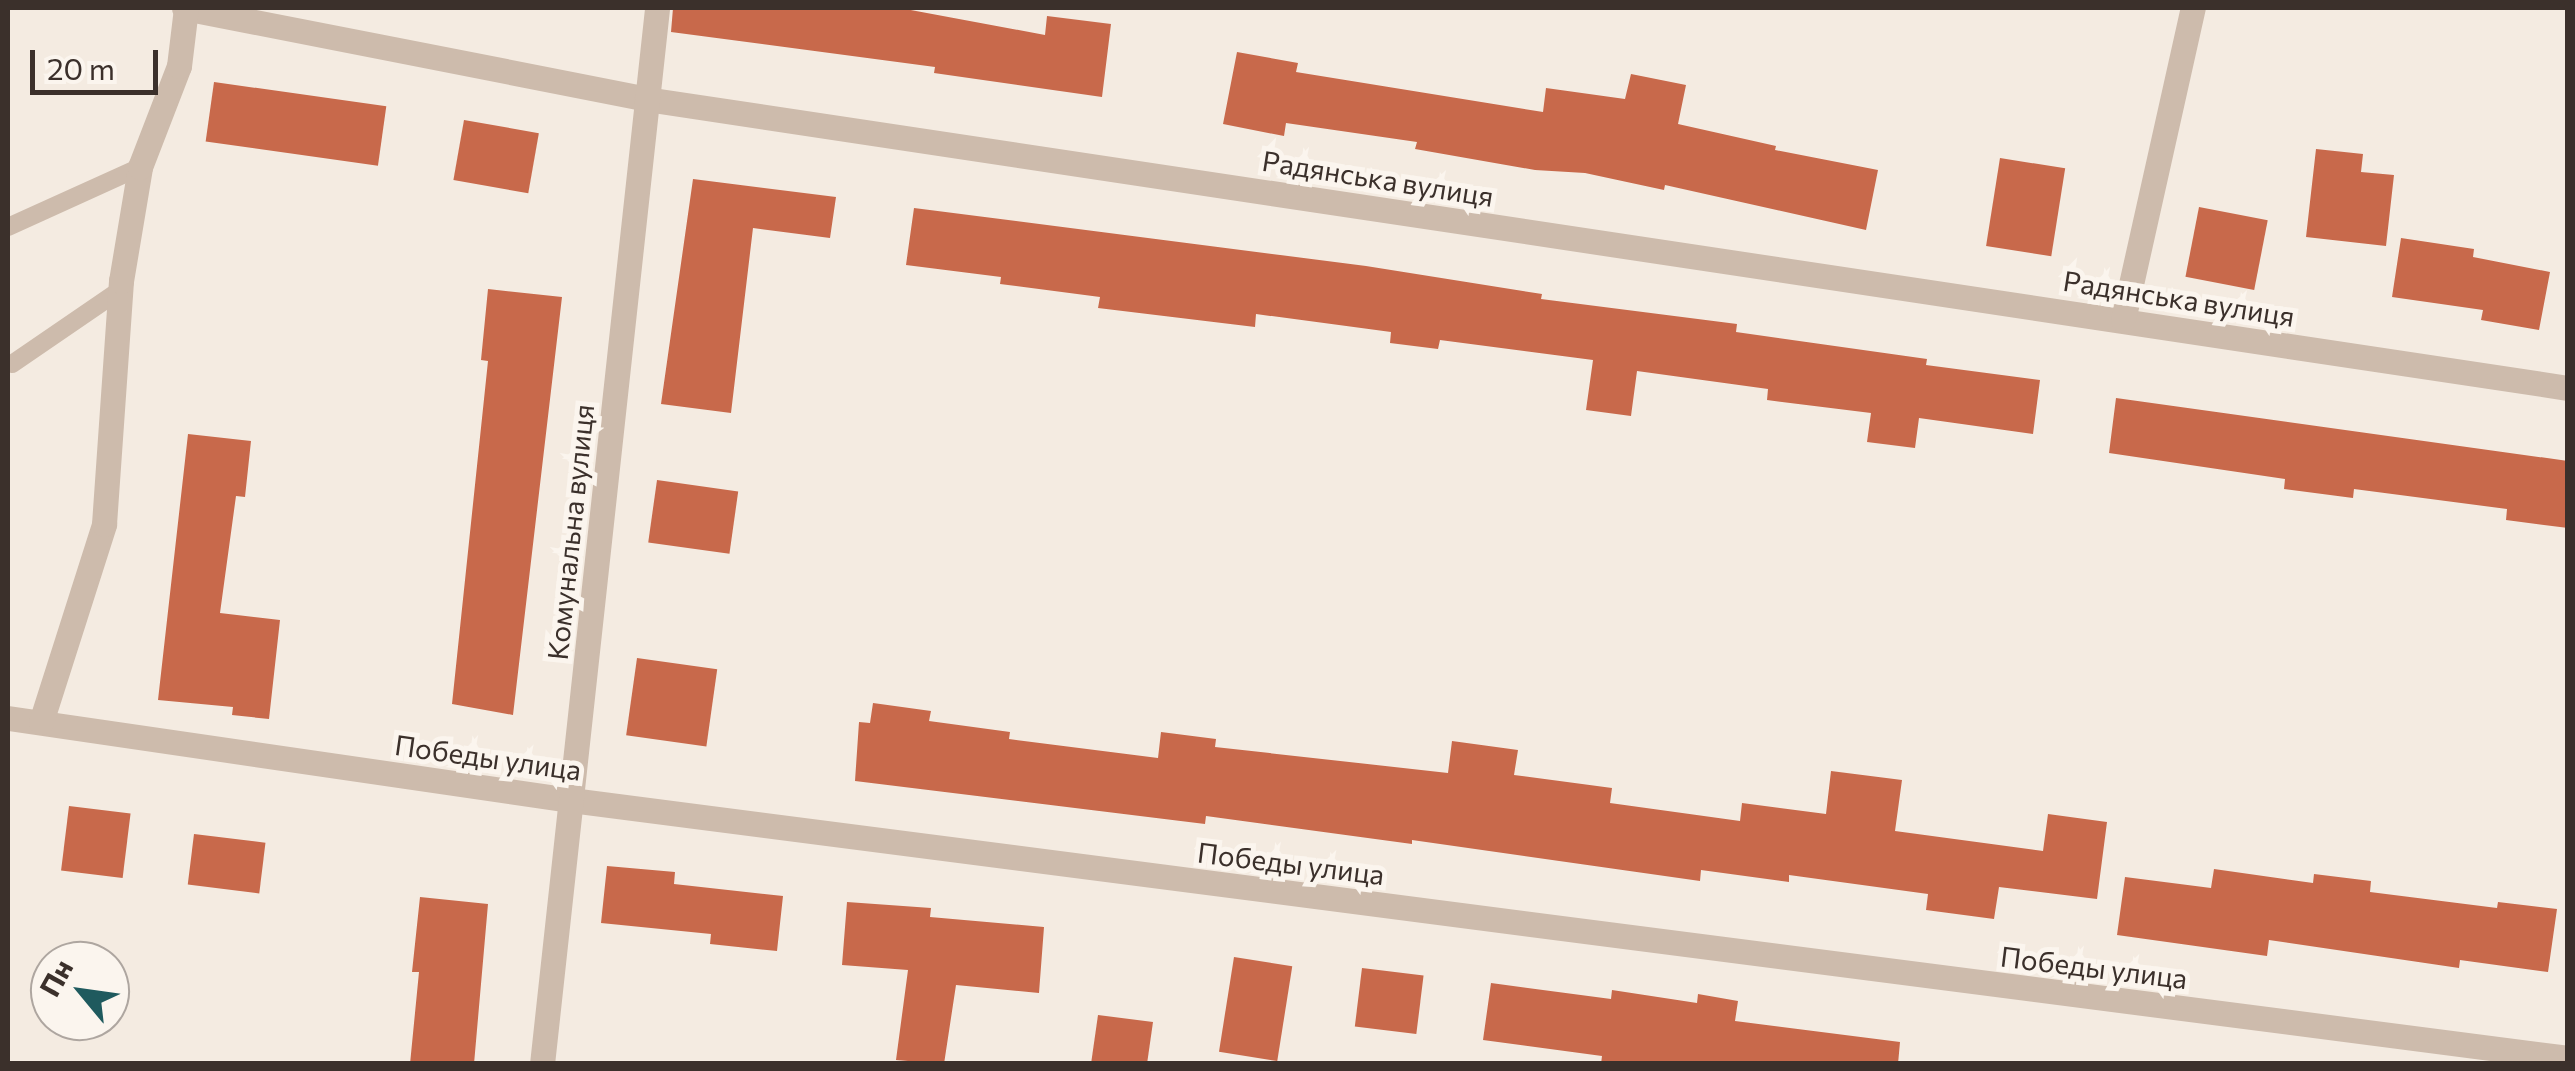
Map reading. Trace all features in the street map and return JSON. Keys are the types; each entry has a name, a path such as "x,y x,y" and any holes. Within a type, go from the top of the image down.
{"street":[{"name":"Радянська вулиця","path":"185,8 646,99 2568,388"},
{"path":"40,722 104,524 120,290 140,166 179,66 185,8"},
{"name":"Комунальна вулиця","path":"542,1064 657,8"},
{"path":"2123,320 2193,8"},
{"name":"Победы улица","path":"8,718 571,800 2568,1058"}],"lane":[{"path":"8,228 140,166"},
{"path":"12,364 120,290"}],"building":[{"path":"673,8 900,8 1045,35 1047,16 1111,24 1102,97 934,73 935,67 671,32"},
{"path":"1237,52 1298,63 1296,72 1543,112 1546,88 1625,99 1631,74 1686,85 1678,124 1776,146 1775,150 1878,170 1866,230 1665,185 1664,190 1585,173 1535,170 1415,149 1417,142 1286,123 1284,136 1223,124"},
{"path":"214,82 386,106 378,166 206,141"},
{"path":"464,120 539,133 528,193 453,180"},
{"path":"2316,149 2363,154 2361,172 2394,175 2386,246 2306,237"},
{"path":"2000,158 2065,168 2051,256 1986,246"},
{"path":"693,179 836,197 830,238 753,228 731,413 661,404"},
{"path":"2199,207 2268,220 2254,290 2185,277"},
{"path":"914,208 1366,266 1542,294 1541,299 1737,324 1736,332 1927,359 1926,365 2040,380 2033,434 1919,418 1915,448 1867,442 1871,413 1767,400 1768,389 1637,371 1631,416 1586,410 1593,360 1440,340 1438,349 1390,343 1391,332 1256,314 1255,327 1098,308 1100,297 1000,284 1001,277 906,265"},
{"path":"2401,238 2474,249 2473,257 2550,272 2539,330 2481,320 2483,310 2392,297"},
{"path":"488,289 562,297 513,715 452,704 488,361 481,360"},
{"path":"2116,398 2568,461 2568,528 2506,520 2507,509 2354,489 2353,498 2284,489 2285,479 2109,453"},
{"path":"188,434 251,441 245,497 236,496 220,613 280,620 269,719 232,715 233,707 158,700"},
{"path":"657,480 738,491 729,554 648,542"},
{"path":"637,658 717,669 706,747 626,735"},
{"path":"873,703 931,711 929,721 1010,732 1009,739 1158,758 1161,732 1216,739 1215,747 1448,773 1452,741 1518,750 1514,775 1612,788 1610,803 1740,821 1742,803 1826,814 1831,771 1902,780 1895,831 2043,851 2048,814 2107,822 2097,899 1999,887 1994,919 1926,910 1928,894 1789,875 1789,882 1701,870 1700,881 1412,840 1412,844 1206,816 1205,824 855,781 859,722 870,723"},
{"path":"69,806 131,814 123,878 61,871"},
{"path":"194,834 265,843 259,893 188,885"},
{"path":"607,866 675,872 674,884 783,896 777,951 710,944 711,934 601,923"},
{"path":"2214,869 2313,883 2314,874 2371,881 2370,892 2497,908 2498,902 2557,909 2548,972 2460,960 2459,968 2269,940 2267,956 2117,935 2125,877 2211,888"},
{"path":"420,897 488,904 474,1064 410,1064 419,972 412,972"},
{"path":"847,902 931,908 930,917 1044,927 1039,993 956,985 944,1064 896,1060 908,970 842,965"},
{"path":"1234,957 1292,966 1277,1061 1219,1052"},
{"path":"1362,968 1424,976 1416,1034 1355,1027"},
{"path":"1491,983 1611,999 1612,990 1697,1003 1698,994 1738,1001 1735,1021 1900,1042 1898,1064 1601,1064 1602,1056 1483,1040"},
{"path":"1098,1015 1153,1022 1147,1064 1091,1064"}]}
